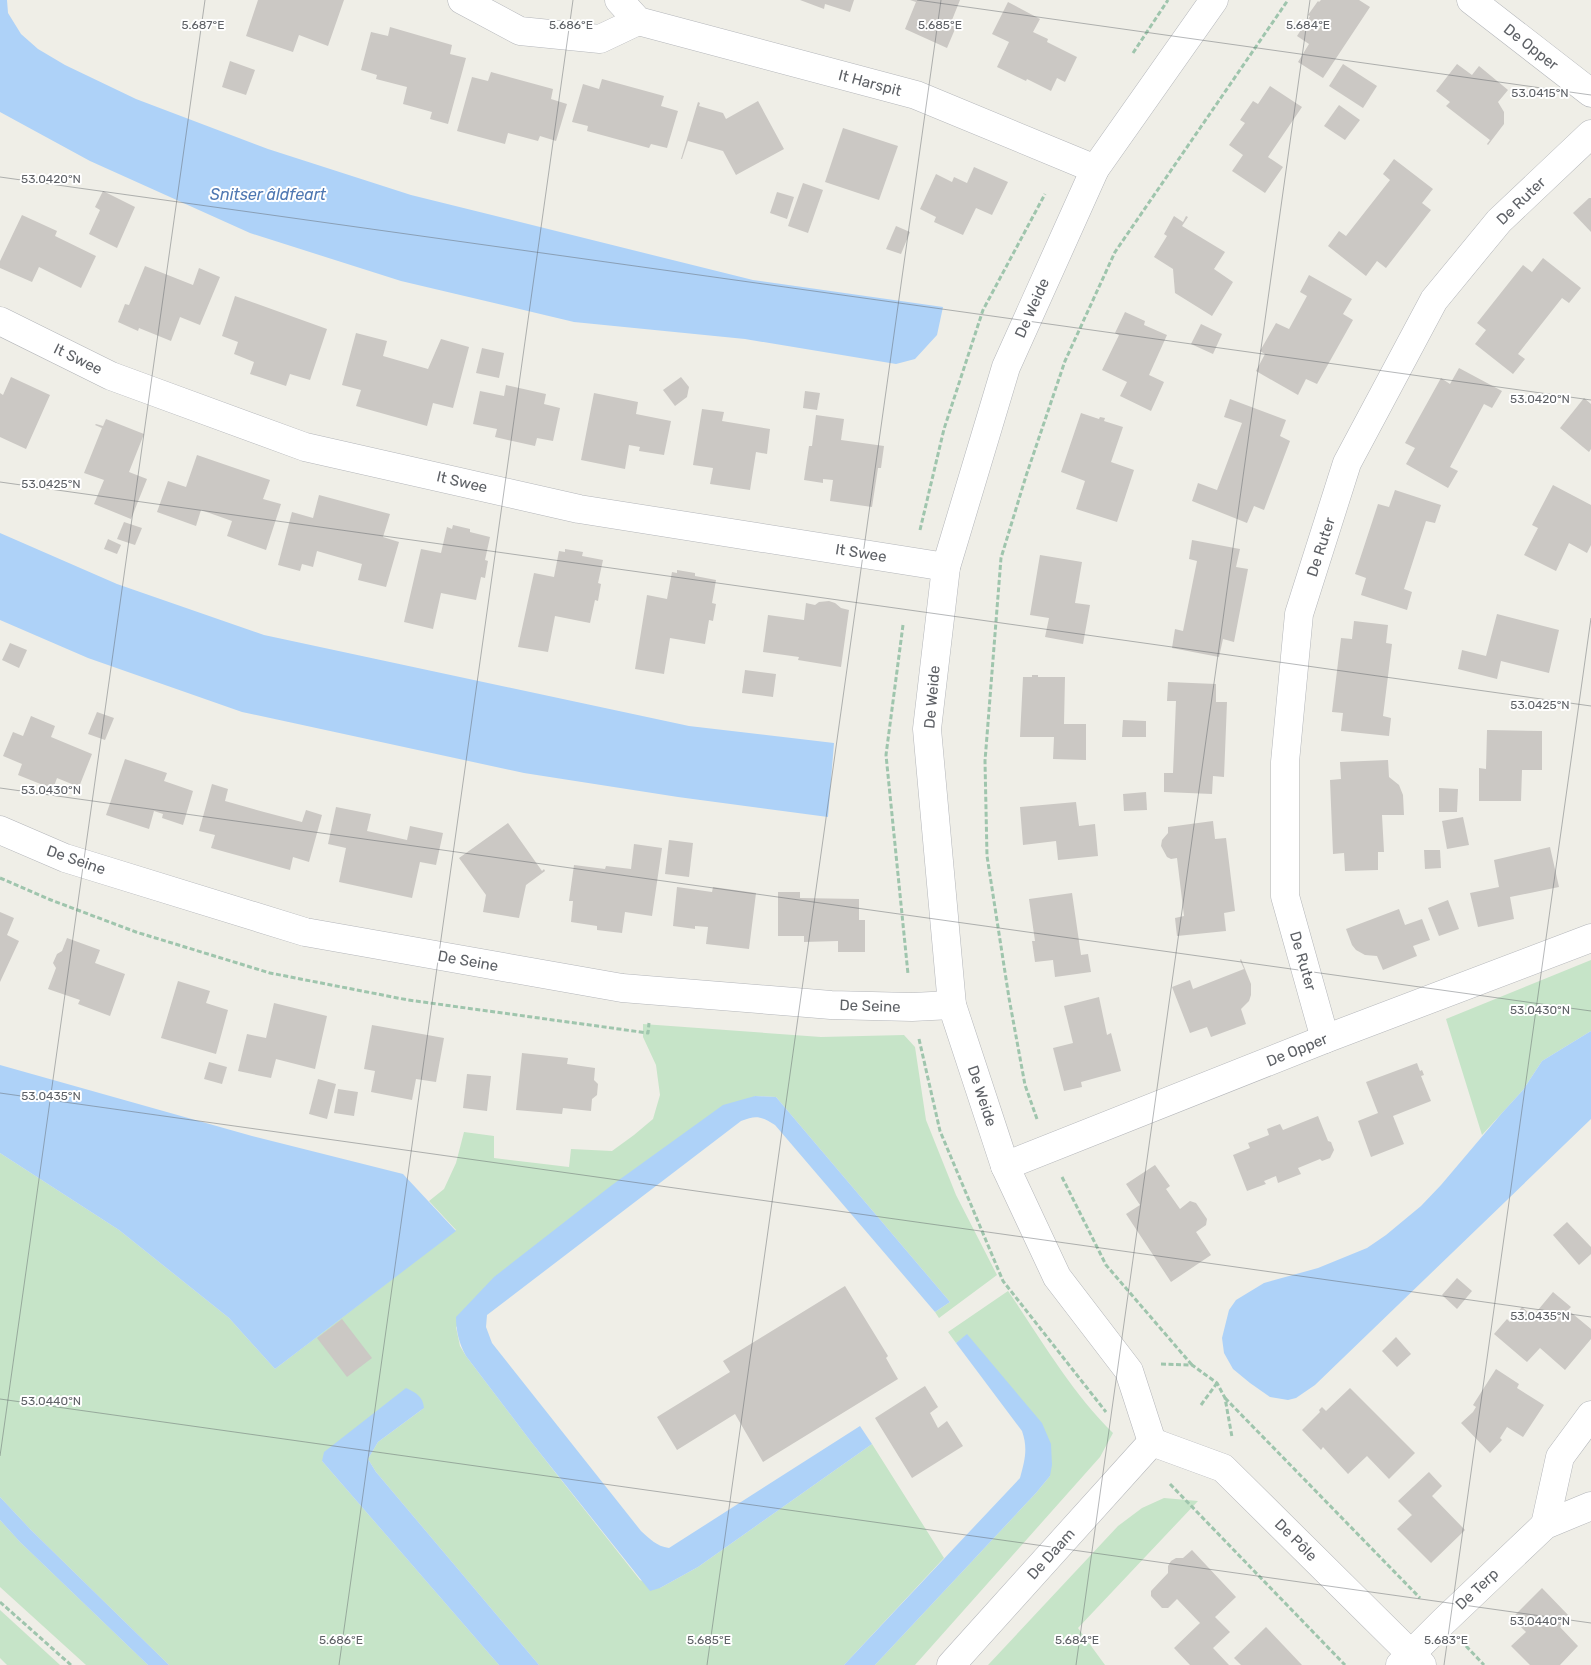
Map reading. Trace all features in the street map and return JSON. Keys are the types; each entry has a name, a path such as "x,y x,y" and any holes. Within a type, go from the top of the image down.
{"street":[{"path":"462,0 520,31 600,38 638,21 619,0"},
{"name":"De Weide","path":"1152,1442 1129,1371 1058,1278 1005,1166 952,1005 927,729 946,567 1006,367 1095,169 1214,0"},
{"name":"De Opper","path":"1471,0 1591,93"},
{"name":"It Harspit","path":"638,21 916,95 1066,155 1095,169"},
{"name":"De Ruter","path":"1325,1039 1284,896 1285,762 1300,614 1347,463 1434,300 1499,221 1591,134"},
{"name":"It Swee","path":"0,321 111,376 305,447 579,509 946,567"},
{"name":"De Seine","path":"0,830 64,858 305,932 622,988 831,1005 912,1007 952,1005"},
{"name":"De Opper","path":"1005,1166 1325,1039 1591,938"},
{"path":"1545,1525 1560,1457 1591,1415"},
{"name":"De Pôle","path":"1152,1442 1223,1468 1411,1661"},
{"name":"De Daam","path":"951,1665 1152,1442"},
{"name":"De Terp","path":"1411,1661 1442,1622 1545,1525 1591,1506"}],"path":[{"path":"1131,57 1168,0"},
{"path":"1288,0 1116,252 1065,361 1026,476 1001,558 985,761 987,856 1009,998 1025,1085 1048,1149 1106,1265 1192,1365 1217,1383 1225,1398 1484,1665"},
{"path":"912,562 944,429 983,310 1066,155"},
{"path":"904,620 886,755 898,888 912,1007 940,1131 1003,1281 1106,1413"},
{"path":"0,878 51,900 136,932 270,973 408,1000 648,1033 654,991"},
{"path":"1112,1349 1137,1351 1162,1364 1192,1365"},
{"path":"1201,1405 1217,1383"},
{"path":"1225,1398 1233,1439"},
{"path":"1152,1442 1171,1486 1345,1665"},
{"path":"0,1602 71,1665"}],"green space":[{"path":"1591,960 1591,1031 1542,1061 1523,1090 1482,1135 1446,1019"},
{"path":"643,1024 821,1037 904,1035 915,1047 926,1120 956,1195 997,1275 939,1318 935,1312 950,1302 776,1097 755,1096 456,1327 460,1346 532,1443 640,1580 660,1588 698,1567 872,1444 944,1558 844,1665 539,1665 376,1472 368,1459 378,1442 424,1408 322,1461 499,1665 169,1665 31,1530 0,1497 0,1153 119,1230 229,1318 275,1369 456,1230 429,1201 444,1189 456,1163 464,1132 494,1136 494,1158 569,1167 571,1149 612,1151 653,1119 660,1095 656,1065 643,1037"},
{"path":"1008,1291 1070,1383 1113,1433 1100,1457 915,1665 875,1665 1050,1476 967,1335 956,1343 948,1332"},
{"path":"1164,1498 1198,1501 1078,1628 1105,1665 988,1665 1118,1526 1142,1508"},
{"path":"0,1520 20,1542 148,1665 86,1665 0,1587"},
{"path":"0,1610 60,1665 7,1665 0,1658"}],"water":[{"name":"Snitser âldfeart","path":"0,0 7,0 8,13 21,34 38,49 65,65 136,99 268,149 411,195 753,280 943,307 937,335 915,359 896,364 745,339 574,322 401,281 250,233 90,161 0,112"},
{"path":"0,533 117,584 264,635 689,726 834,743 828,817 678,797 524,773 242,712 88,658 0,620"},
{"path":"1591,1031 1591,1119 1315,1385 1296,1398 1288,1400 1270,1397 1233,1369 1224,1353 1222,1338 1229,1310 1236,1300 1264,1283 1318,1268 1367,1248 1386,1235 1421,1206 1441,1185 1523,1090 1542,1061"},
{"path":"0,1065 252,1136 403,1174 456,1231 275,1369 229,1318 119,1230 0,1153"},
{"path":"755,1096 776,1097 950,1302 935,1312 775,1125 762,1118 755,1117 741,1121 487,1315 486,1327 492,1343 641,1531 660,1546 669,1548 860,1426 872,1444 698,1567 660,1588 650,1591 532,1443 466,1356 458,1337 456,1317 494,1277 612,1185 723,1105"},
{"path":"967,1334 1042,1423 1051,1444 1052,1465 1050,1476 875,1665 844,1665 1020,1478 1025,1454 1022,1431 956,1343"},
{"path":"406,1388 421,1398 424,1408 378,1442 368,1459 376,1472 539,1665 499,1665 322,1461 324,1452"},
{"path":"0,1497 31,1530 169,1665 148,1665 20,1542 0,1520"}],"building":[{"path":"258,0 344,0 328,46 299,35 293,52 246,36"},
{"path":"800,0 854,0 850,12 825,4 824,9"},
{"path":"910,0 960,0 952,20 958,22 947,48 905,29 916,2"},
{"path":"1359,0 1370,7 1323,78 1298,62 1309,44 1297,36 1310,16 1308,15 1318,1"},
{"path":"1008,2 1040,19 1033,32 1048,39 1047,42 1077,57 1065,82 1057,78 1051,91 997,67 1009,42 992,34"},
{"path":"390,27 452,45 450,54 466,58 448,124 430,119 432,112 403,104 407,87 376,79 377,75 361,70 371,32 388,36"},
{"path":"230,61 255,70 246,95 222,87"},
{"path":"1343,64 1377,86 1363,108 1329,86"},
{"path":"1457,64 1472,75 1479,66 1508,90 1498,102 1504,112 1504,124 1488,145 1490,140 1446,106 1450,102 1436,91"},
{"path":"491,72 553,89 551,99 567,104 556,141 540,136 538,141 508,133 505,144 457,131 472,77 488,81"},
{"path":"602,79 664,96 661,106 678,111 667,148 651,144 649,148 587,131 588,126 572,122 583,84 599,89"},
{"path":"1270,86 1302,107 1268,157 1283,167 1265,193 1232,171 1243,155 1229,145 1245,123 1240,120 1253,101 1258,104"},
{"path":"758,101 784,149 736,175 723,151 688,141 681,159 698,102 700,103 699,106 723,113 726,119"},
{"path":"1339,105 1360,120 1345,140 1324,126"},
{"path":"843,128 898,146 879,200 825,182"},
{"path":"1394,159 1433,189 1422,203 1431,210 1386,268 1377,261 1366,276 1328,246 1339,231 1346,236 1390,180 1383,174"},
{"path":"974,167 1008,182 992,215 976,208 963,235 934,222 936,217 920,209 936,174 952,182 954,177 967,183"},
{"path":"803,183 823,190 808,233 788,226"},
{"path":"103,191 135,207 117,248 89,234 100,210 95,207"},
{"path":"777,192 794,197 787,219 770,213"},
{"path":"1591,198 1591,232 1573,213"},
{"path":"22,215 57,231 55,236 96,256 81,288 39,267 32,282 0,268 0,261"},
{"path":"1174,216 1183,222 1186,216 1188,217 1182,226 1225,252 1214,269 1233,282 1212,316 1175,293 1173,269 1154,257 1167,236 1164,234"},
{"path":"896,226 910,232 901,254 886,249"},
{"path":"1543,258 1581,288 1569,303 1562,298 1518,354 1525,359 1513,374 1475,344 1486,330 1477,323 1523,265 1532,272"},
{"path":"145,266 193,285 199,268 220,277 200,325 180,317 171,341 139,328 138,331 118,322 125,304 129,305"},
{"path":"1309,275 1352,299 1343,314 1353,320 1317,384 1306,379 1298,395 1256,371 1265,354 1260,351 1276,323 1289,329 1307,296 1300,292"},
{"path":"235,296 327,329 310,380 290,374 286,386 250,374 254,362 234,354 238,342 222,336"},
{"path":"1125,312 1145,321 1144,325 1167,335 1149,375 1164,382 1151,411 1120,396 1127,382 1102,370 1119,335 1115,333"},
{"path":"1201,324 1222,334 1213,354 1191,344"},
{"path":"356,333 387,341 383,356 428,369 441,339 469,347 453,408 433,403 427,426 356,406 361,390 342,385"},
{"path":"482,348 504,353 499,378 476,373"},
{"path":"1459,368 1502,391 1492,408 1484,404 1450,467 1458,471 1448,488 1406,464 1415,448 1405,443 1441,378 1450,384"},
{"path":"11,377 50,395 26,449 0,437 0,393 3,395"},
{"path":"681,377 689,387 687,397 675,406 663,390"},
{"path":"506,385 546,394 544,404 560,408 553,441 537,438 535,446 495,437 497,429 473,424 480,391 504,396"},
{"path":"805,391 820,393 817,410 803,408"},
{"path":"594,393 638,402 636,414 671,421 664,455 639,451 640,447 629,445 625,469 581,460"},
{"path":"1584,398 1591,404 1591,449 1589,452 1560,428"},
{"path":"1230,399 1286,420 1280,436 1290,441 1264,510 1254,506 1247,523 1192,501 1198,483 1217,490 1242,423 1224,417"},
{"path":"702,409 724,412 722,421 770,429 767,454 756,452 750,490 710,484 713,468 693,465"},
{"path":"1081,413 1099,419 1100,417 1105,418 1104,421 1123,427 1111,462 1134,470 1117,522 1076,509 1085,481 1061,472"},
{"path":"816,415 844,419 841,440 884,446 881,468 878,468 872,507 830,501 833,480 823,479 823,483 804,480 809,446 812,446"},
{"path":"106,419 144,434 129,472 147,479 131,519 94,504 104,480 84,473 102,428 95,425 103,426"},
{"path":"197,455 270,480 263,499 281,504 266,550 227,536 232,521 201,510 196,526 157,512 168,481 186,487"},
{"path":"1553,485 1591,505 1591,545 1587,553 1569,543 1556,571 1524,555 1538,528 1532,525"},
{"path":"1395,490 1441,505 1435,523 1426,521 1404,589 1412,592 1407,610 1361,595 1366,578 1355,574 1378,504 1389,507"},
{"path":"319,495 390,514 383,537 399,542 386,587 358,580 362,564 317,551 313,567 302,564 300,571 278,565 292,512 313,518"},
{"path":"124,522 142,528 135,545 117,539"},
{"path":"453,525 490,537 485,560 488,561 485,578 481,577 476,600 441,593 433,629 404,622 421,549 441,553 447,527 452,529"},
{"path":"108,539 121,545 117,554 104,549"},
{"path":"1192,540 1240,549 1236,567 1248,569 1234,642 1223,639 1219,657 1172,648 1175,629 1183,631 1197,561 1189,559"},
{"path":"565,549 583,552 582,556 603,560 598,583 601,584 598,601 595,600 590,623 555,616 548,652 518,647 534,573 554,577 559,551 565,552"},
{"path":"1040,555 1082,562 1075,603 1090,605 1083,644 1045,637 1049,618 1030,615"},
{"path":"677,570 695,573 695,576 716,580 712,603 716,604 713,621 709,620 705,644 670,638 664,674 635,669 647,595 667,599 672,572 677,573"},
{"path":"829,601 849,610 841,667 798,660 799,657 763,652 768,615 804,620 806,603 815,605 819,602"},
{"path":"1497,614 1559,630 1549,673 1501,661 1497,679 1458,669 1462,650 1486,656"},
{"path":"1354,621 1388,625 1386,643 1392,644 1383,716 1391,718 1389,736 1341,731 1343,713 1332,712 1341,638 1352,639"},
{"path":"10,643 27,650 19,668 2,660"},
{"path":"745,670 776,674 773,697 742,693"},
{"path":"1032,675 1038,675 1038,677 1065,677 1064,724 1086,724 1086,760 1053,759 1054,737 1020,737 1023,677 1032,677"},
{"path":"1168,682 1216,684 1216,702 1227,702 1224,777 1213,776 1212,794 1164,792 1164,773 1173,773 1176,701 1167,701"},
{"path":"97,712 114,718 105,740 88,734"},
{"path":"31,716 55,726 51,737 92,754 79,787 57,778 53,789 18,775 22,764 3,756 13,732 23,736"},
{"path":"1123,720 1146,721 1146,737 1122,737"},
{"path":"1487,730 1542,731 1542,770 1522,770 1521,801 1479,801 1479,768 1486,769"},
{"path":"125,759 167,773 164,781 193,791 183,825 162,818 163,814 154,811 149,829 106,815"},
{"path":"1388,760 1389,777 1399,785 1403,795 1404,815 1382,815 1384,852 1378,852 1378,870 1345,871 1344,853 1333,854 1330,780 1341,779 1340,762"},
{"path":"212,784 228,789 225,801 264,812 302,822 306,810 322,815 309,862 293,857 290,870 211,848 215,835 199,831"},
{"path":"1439,788 1458,789 1457,812 1439,812"},
{"path":"1146,792 1147,810 1124,811 1123,794"},
{"path":"1076,802 1079,826 1095,824 1098,856 1058,860 1056,841 1023,845 1020,807"},
{"path":"336,807 371,814 367,831 407,840 410,826 443,833 436,865 420,862 412,898 339,882 346,848 328,844"},
{"path":"1463,817 1469,845 1447,849 1442,821"},
{"path":"1213,821 1215,839 1226,838 1235,911 1224,913 1226,931 1177,936 1175,918 1184,916 1177,858 1171,859 1167,857 1161,846 1162,840 1168,833 1168,827"},
{"path":"508,823 542,871 544,869 545,871 526,885 519,918 483,912 486,895 459,858"},
{"path":"669,840 693,843 689,877 665,874"},
{"path":"634,844 662,848 652,916 625,912 622,933 597,930 597,926 571,922 573,901 569,901 574,865 605,869 606,866 631,869"},
{"path":"1550,847 1559,887 1510,897 1514,919 1478,927 1470,893 1499,887 1494,860"},
{"path":"1424,850 1440,850 1441,868 1425,869"},
{"path":"677,887 712,892 713,887 756,893 749,949 706,944 708,927 695,926 695,929 673,926"},
{"path":"778,892 800,892 800,898 859,899 859,920 865,920 865,952 838,952 838,941 804,942 804,936 778,936"},
{"path":"1072,893 1081,955 1088,954 1091,972 1055,977 1053,960 1035,962 1032,941 1035,941 1029,899"},
{"path":"1448,900 1459,929 1439,936 1428,908"},
{"path":"1399,909 1405,925 1422,919 1430,940 1413,946 1417,956 1383,970 1377,956 1365,955 1356,950 1346,929"},
{"path":"0,912 14,918 7,935 19,941 0,982"},
{"path":"67,938 100,950 95,963 125,974 110,1016 78,1004 80,1000 48,989 56,968 53,963 57,954 62,951"},
{"path":"1241,959 1251,984 1249,1001 1241,1009 1246,1024 1211,1037 1207,1027 1190,1033 1172,987 1190,980 1193,989 1244,969"},
{"path":"178,981 210,991 206,1003 228,1010 216,1054 161,1038"},
{"path":"1099,997 1107,1035 1111,1033 1121,1071 1081,1082 1082,1087 1064,1091 1053,1048 1073,1043 1064,1006"},
{"path":"274,1003 327,1016 315,1069 276,1059 271,1078 238,1071 247,1034 266,1038"},
{"path":"372,1025 444,1038 436,1082 416,1079 412,1100 371,1092 375,1071 364,1069"},
{"path":"522,1053 568,1058 567,1064 595,1068 594,1080 598,1084 597,1095 592,1099 591,1111 563,1108 562,1114 516,1110"},
{"path":"209,1062 227,1067 222,1084 204,1079"},
{"path":"1417,1063 1424,1075 1421,1076 1431,1101 1393,1116 1404,1144 1371,1157 1358,1121 1378,1113 1366,1082"},
{"path":"467,1074 491,1076 487,1111 463,1108"},
{"path":"318,1079 336,1084 327,1119 309,1114"},
{"path":"338,1089 358,1092 354,1116 334,1113"},
{"path":"1318,1116 1328,1141 1331,1142 1334,1150 1330,1158 1322,1161 1320,1159 1298,1168 1301,1174 1278,1183 1276,1176 1264,1181 1266,1184 1247,1191 1233,1155 1250,1148 1248,1143 1269,1135 1267,1129 1280,1124 1283,1130"},
{"path":"1155,1165 1170,1186 1166,1189 1180,1209 1190,1201 1196,1203 1207,1219 1206,1225 1196,1232 1211,1255 1171,1282 1126,1214 1140,1205 1126,1184"},
{"path":"1567,1222 1591,1247 1591,1254 1579,1265 1553,1235"},
{"path":"1457,1278 1472,1291 1457,1309 1442,1295"},
{"path":"845,1286 888,1356 886,1358 898,1379 763,1462 735,1414 677,1450 657,1417 730,1372 723,1361"},
{"path":"1553,1292 1571,1307 1568,1310 1591,1329 1591,1339 1565,1370 1540,1348 1527,1362 1494,1334 1507,1319 1510,1322 1522,1307 1533,1316"},
{"path":"342,1319 372,1358 347,1377 317,1338"},
{"path":"1396,1337 1411,1354 1397,1367 1382,1351"},
{"path":"1496,1369 1519,1384 1517,1388 1544,1405 1523,1437 1507,1427 1500,1438 1502,1440 1490,1453 1461,1423 1473,1412 1476,1407 1473,1405"},
{"path":"925,1386 938,1407 930,1413 938,1428 947,1421 963,1446 912,1478 875,1418"},
{"path":"1350,1388 1415,1453 1389,1479 1367,1456 1348,1474 1323,1447 1321,1450 1302,1430 1320,1412 1319,1410 1322,1407 1326,1411"},
{"path":"1429,1472 1442,1486 1432,1496 1465,1530 1431,1563 1397,1529 1412,1515 1398,1501"},
{"path":"1192,1550 1236,1597 1215,1617 1230,1632 1213,1648 1229,1665 1190,1665 1174,1648 1200,1623 1177,1599 1168,1608 1162,1608 1151,1596 1151,1591 1168,1573 1168,1566 1171,1561 1176,1558 1183,1558"},
{"path":"1542,1588 1570,1617 1560,1627 1578,1646 1560,1665 1530,1665 1511,1646 1526,1632 1512,1618"},
{"path":"1266,1627 1302,1665 1241,1665 1234,1658"}]}
